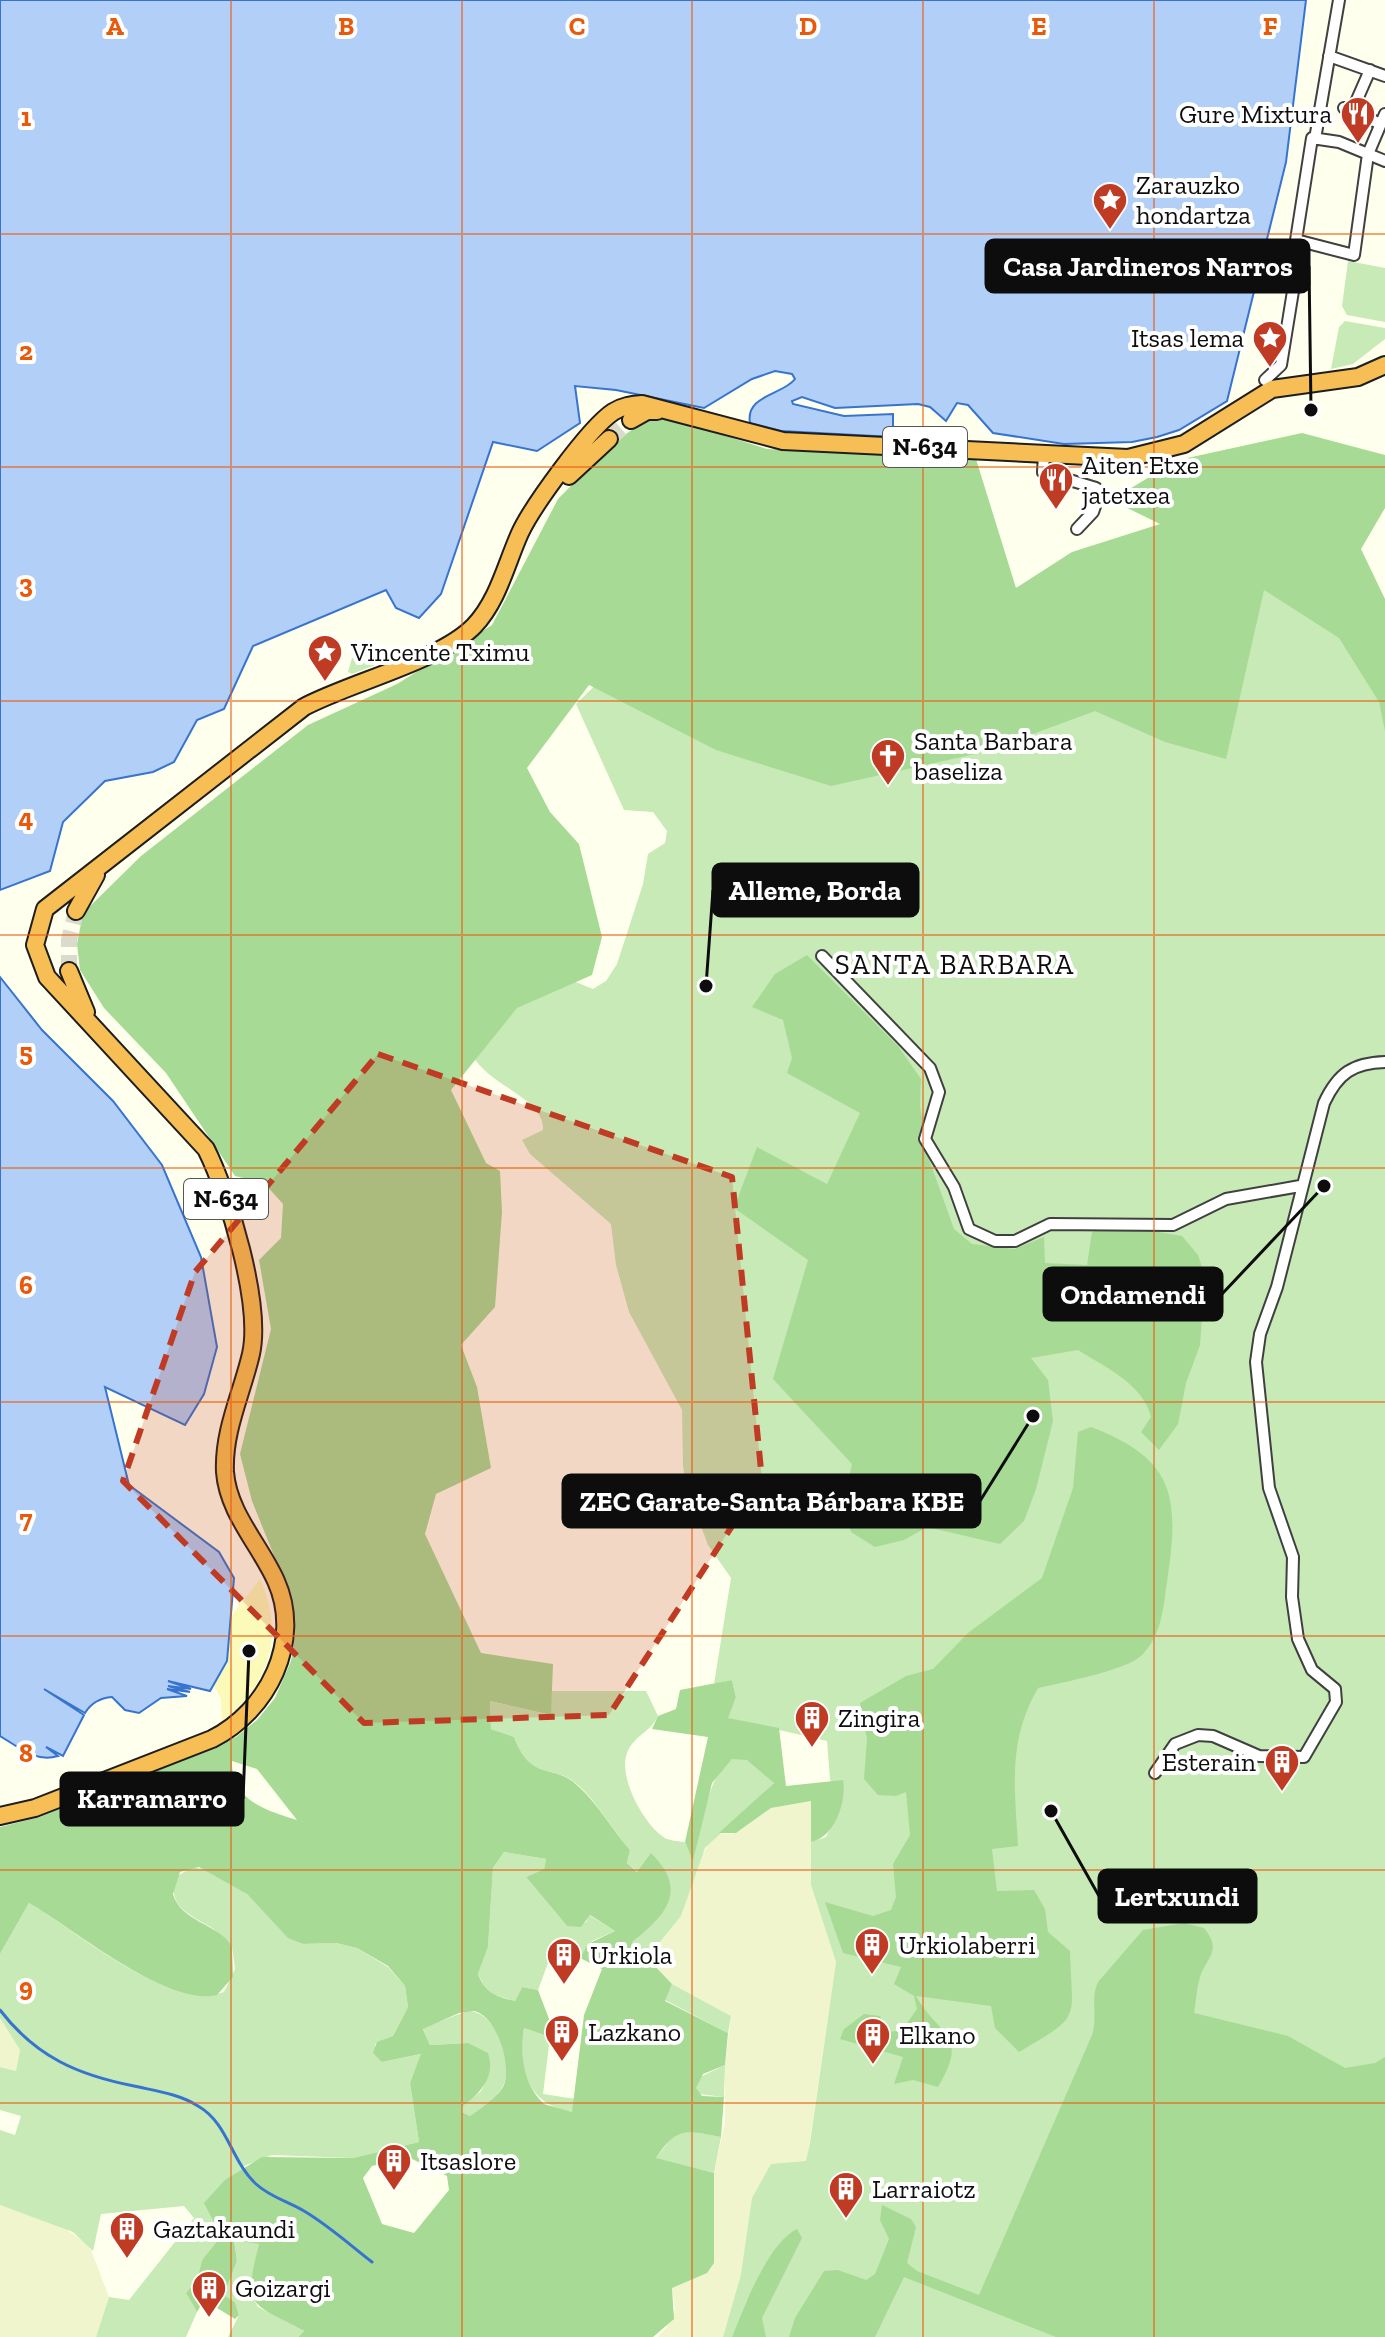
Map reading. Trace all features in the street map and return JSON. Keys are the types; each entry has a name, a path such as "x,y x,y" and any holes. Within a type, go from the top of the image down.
{"highway":[{"path":"1358,377 1385,350"},
{"name":"N-634","path":"0,1816 35,1808 206,1742 232,1728 256,1706 272,1681 286,1621 276,1580 236,1510 225,1476 227,1439 252,1351 254,1323 250,1293 221,1179 206,1149 91,1021 47,977 37,955 36,935 45,909 304,707 348,685 439,651 463,637 489,606 519,534 541,501 590,436 613,412 642,404 783,441 1118,458 1160,453 1184,444 1272,389 1358,377 1385,365"},
{"path":"631,420 647,411 667,410"},
{"name":"N-634","path":"541,501 609,439"},
{"name":"N-634","path":"76,911 80,898 109,858"},
{"name":"N-634","path":"69,971 91,1021"}],"street":[{"path":"1315,139 1339,0"},
{"path":"1329,56 1385,76"},
{"path":"1370,70 1348,110 1383,119 1368,154 1354,255 1323,248 1322,244 1296,240 1312,138 1339,142 1368,154 1385,161"},
{"path":"1265,380 1281,365 1300,248"},
{"path":"1044,454 1043,472 1096,488 1099,495 1093,512 1077,529"},
{"path":"822,956 930,1068 939,1092 925,1139 954,1187 969,1229 995,1241 1015,1241 1050,1224 1173,1225 1226,1199 1300,1186"},
{"path":"1155,1773 1175,1744 1198,1735 1222,1739 1259,1756 1304,1757 1336,1702 1335,1689 1312,1670 1298,1639 1292,1597 1293,1557 1269,1488 1260,1429 1257,1348 1277,1287 1300,1186 1330,1089 1360,1063 1385,1062"}],"highlighted area":[{"path":"378,1054 732,1177 762,1480 609,1715 364,1723 123,1481 195,1272"}],"green space":[{"path":"1348,261 1385,268 1385,322 1347,315 1342,306"},
{"path":"1345,321 1385,328 1385,339 1353,364 1331,369 1339,327"},
{"path":"666,417 767,449 976,459 1016,588 1072,552 1160,524 1111,500 1178,460 1302,433 1385,455 1385,508 1361,549 1385,599 1385,731 1379,702 1339,638 1264,590 1226,759 1165,742 1095,711 984,752 831,786 716,750 589,685 527,768 550,812 579,844 602,937 592,975 517,1008 451,1090 486,1163 500,1171 502,1212 495,1307 461,1345 477,1387 491,1468 436,1494 425,1534 481,1653 553,1664 551,1715 490,1701 491,1729 514,1737 521,1752 536,1767 569,1779 579,1787 630,1850 627,1863 637,1872 651,1853 669,1879 671,1891 663,1912 632,1942 672,1984 665,2001 728,2033 725,2065 703,2074 696,2088 702,2096 724,2097 721,2137 683,2133 670,2140 656,2158 714,2173 714,2263 707,2273 672,2288 674,2319 653,2337 298,2337 304,2331 261,2308 255,2301 252,2281 259,2244 234,2240 237,2261 224,2295 235,2302 239,2315 235,2319 204,2300 197,2312 186,2293 197,2280 202,2260 221,2236 204,2203 225,2180 262,2157 353,2158 419,2142 410,2083 421,2054 382,2062 373,2053 377,2042 393,2036 408,2007 405,1986 388,1966 357,1948 336,1943 303,1944 288,1938 247,1894 199,1867 180,1872 173,1894 183,1911 218,1932 232,1946 233,1977 217,1995 196,1996 147,1978 29,1903 0,1954 0,1827 40,1817 236,1737 257,1720 275,1698 291,1661 295,1637 289,1593 252,1501 240,1454 271,1329 259,1260 281,1238 283,1204 264,1183 235,1176 166,1073 104,1008 80,970 77,944 83,913 141,856 308,725 397,684 492,625 558,499 612,444 643,422","holes":["232,1761 257,1769 297,1820 252,1801 237,1785","504,1852 546,1859 544,1869 526,1877 567,1926 581,1927 590,1915 615,1931 588,1944 580,1958 602,1969 584,2015 572,2112 544,2104 527,2079 522,2049 524,2028 550,2037 551,2024 538,1990 522,1987 515,2001 488,1990 478,1974 488,1947 493,1868","474,2011 490,2022 501,2043 506,2067 501,2091 470,2116 462,2112 463,2106 485,2084 490,2070 488,2053 468,2043 430,2045 423,2029 459,2013","408,2157 447,2176 449,2190 414,2233 382,2224 363,2178 372,2166"]},
{"path":"982,578 1090,607 1257,580 1328,616 1377,697 1385,718 1385,2337 746,2337 747,2300 732,2337 723,2337 741,2274 752,2198 771,2164 806,2161 810,2143 836,1962 811,1885 811,1842 826,1837 840,1807 830,1779 827,1741 727,1718 736,1697 732,1680 714,1684 731,1578 708,1545 699,1521 693,1523 683,1466 682,1410 629,1312 616,1265 611,1224 530,1154 522,1140 543,1130 541,1119 526,1100 491,1076 473,1056 466,1025 568,979 593,989 606,981 617,964 643,884 648,854 665,843 667,831 653,812 624,810 576,704 611,670"},
{"path":"384,649 401,655 352,674 348,672 352,658"},
{"path":"807,955 898,1046 921,1079 920,1106 930,1162 954,1229 972,1244 1015,1249 1044,1237 1045,1263 1087,1265 1092,1232 1112,1224 1182,1236 1198,1255 1205,1276 1200,1345 1186,1383 1178,1424 1159,1450 1141,1432 1151,1417 1147,1405 1132,1386 1111,1370 1078,1350 1031,1358 1048,1380 1053,1421 1036,1489 1024,1521 1000,1544 927,1527 904,1540 875,1547 851,1532 843,1504 852,1464 773,1379 808,1260 734,1208 757,1147 827,1184 860,1113 787,1073 792,1058 783,1020 752,1007 775,974"},
{"path":"1091,1427 1141,1454 1156,1469 1166,1486 1171,1506 1171,1553 1160,1621 1149,1647 1134,1661 1109,1671 1038,1688 1021,1727 1017,1746 1018,1846 992,1849 997,1891 1034,1890 1045,1909 1048,1932 1070,1951 1072,2005 1064,2022 1019,2052 995,2028 991,2006 916,1996 948,2037 951,2056 938,2087 913,2080 894,2084 903,2057 840,2039 844,2029 864,2014 880,2016 883,2027 889,2032 902,2030 917,2009 914,1996 894,1984 901,1967 843,1953 825,1902 873,1916 891,1910 896,1897 893,1864 910,1835 906,1792 896,1796 878,1795 864,1779 867,1739 860,1703 906,1676 933,1669 968,1633 1042,1578 1073,1488 1078,1432"},
{"path":"732,1680 736,1697 728,1718 779,1728 786,1786 843,1780 841,1808 826,1834 811,1842 811,1801 771,1808 736,1833 719,1833 774,1783 747,1760 732,1759 712,1783 693,1861 685,1842 708,1737 652,1729 658,1716 676,1709 680,1690"},
{"path":"552,1691 646,1691 658,1716 627,1753 625,1763 629,1786 647,1820 667,1839 685,1842 693,1860 709,1796 724,1766 734,1758 746,1759 758,1766 774,1783 705,1848 681,1916 647,1958 631,1941 654,1922 668,1902 670,1890 662,1867 651,1854 638,1872 627,1863 630,1850 579,1786 560,1774 535,1767 521,1752 514,1737 491,1729 490,1701 550,1715"},
{"path":"811,1801 811,1885 836,1962 807,2161 741,2274 723,2337 658,2337 667,2327 675,2309 672,2288 714,2250 714,2173 725,2122 725,2065 731,2016 672,1984 647,1958 681,1916 699,1860 712,1839 719,1833 732,1834 741,1830 771,1808"},
{"path":"504,1852 546,1859 544,1869 526,1877 567,1926 586,1922 589,1915 615,1931 592,1941 580,1958 555,1944 538,1990 522,1987 515,2001 488,1993 478,1974 488,1947 493,1868"},
{"path":"192,1867 209,1870 247,1894 285,1934 303,1944 336,1943 357,1948 388,1967 405,1986 408,2007 393,2036 375,2044 382,2062 422,2054 410,2083 419,2142 353,2158 272,2155 244,2166 221,2236 202,2260 197,2280 186,2293 197,2312 186,2337 96,2337 109,2297 129,2300 194,2218 184,2206 101,2214 93,2251 73,2232 0,2205 0,2130 15,2135 21,2116 0,2110 0,2067 16,2071 20,2050 0,2018 0,1954 29,1903 124,1966 151,1980 202,1995 224,1992 235,1969 232,1946 214,1929 186,1912 174,1895 176,1877"},
{"path":"1184,1923 1204,1928 1213,1948 1200,1978 1194,2013 1288,2036 1345,2068 1375,2063 1385,2057 1385,2337 1056,2337 904,2277 875,2337 789,2337 795,2318 824,2271 838,2270 866,2280 875,2274 889,2239 880,2220 882,2205 911,2219 916,2227 907,2263 917,2271 979,2295 1092,2035 1098,1982 1143,1930"},
{"path":"672,1984 731,2016 728,2033 665,2000"},
{"path":"467,2011 487,2019 500,2040 506,2065 501,2090 470,2116 462,2112 463,2106 481,2091 486,2081 468,2043 430,2045 423,2028"},
{"path":"0,2018 20,2050 16,2071 0,2067"},
{"path":"524,2028 550,2037 543,2094 576,2099 572,2112 557,2108 535,2093 525,2070"},
{"path":"725,2065 724,2097 699,2094 696,2088 700,2077"},
{"path":"690,2131 721,2137 714,2173 655,2159 674,2135"},
{"path":"0,2205 61,2226 89,2245 109,2297 96,2337 0,2337"},
{"path":"797,2229 802,2238 762,2318 766,2337 732,2337 767,2261 786,2236"},
{"path":"234,2239 259,2244 250,2292 258,2307 304,2331 298,2337 228,2337 239,2315 235,2302 224,2295 237,2261"}],"sand":[{"path":"260,1579 268,1599 271,1619 272,1638 268,1657 252,1692 222,1721 221,1699 214,1685 227,1661 232,1615"}],"water":[{"path":"0,0 1306,0 1286,162 1227,401 1179,430 1157,437 1132,442 1064,444 993,433 968,405 957,403 946,421 930,407 918,404 835,408 802,397 792,401 793,404 844,416 893,414 893,437 781,431 750,423 750,414 759,401 795,379 792,374 775,371 752,379 704,408 616,390 575,386 580,423 537,451 493,442 441,594 419,618 396,608 386,590 253,646 224,709 197,720 174,762 153,772 105,781 63,822 50,871 0,890"},
{"path":"0,977 42,1030 113,1101 162,1165 201,1257 217,1347 204,1394 185,1425 105,1387 129,1485 219,1552 234,1578 227,1661 210,1691 168,1681 191,1689 168,1686 190,1692 167,1689 187,1696 161,1698 139,1713 125,1710 112,1697 93,1704 85,1713 44,1689 84,1715 63,1756 46,1747 58,1756 50,1758 28,1753 0,1736"}],"waterway":[{"path":"0,2010 43,2052 76,2070 167,2093 198,2106 216,2122 256,2184 313,2217 372,2262"}],"tunnel":[{"path":"609,439 631,420"},
{"path":"69,971 69,940 76,911"}],"place":[{"name":"Gure Mixtura","path":"1358,145"},
{"name":"Zarauzko hondartza","path":"1110,231"},
{"name":"Itsas lema","path":"1270,369"},
{"name":"Casa Jardineros Narros","path":"1311,410"},
{"name":"Aiten Etxe jatetxea","path":"1056,511"},
{"name":"Vincente Tximu","path":"325,683"},
{"name":"Santa Barbara baseliza","path":"888,787"},
{"name":"Alleme, Borda","path":"706,986"},
{"name":"Ondamendi","path":"1324,1186"},
{"name":"ZEC Garate-Santa Bárbara KBE","path":"1033,1416"},
{"name":"Karramarro","path":"249,1651"},
{"name":"Zingira","path":"812,1749"},
{"name":"Esterain","path":"1282,1793"},
{"name":"Lertxundi","path":"1051,1811"},
{"name":"Urkiolaberri","path":"872,1976"},
{"name":"Urkiola","path":"564,1986"},
{"name":"Lazkano","path":"562,2063"},
{"name":"Elkano","path":"873,2066"},
{"name":"Itsaslore","path":"394,2192"},
{"name":"Larraiotz","path":"846,2220"},
{"name":"Gaztakaundi","path":"127,2260"},
{"name":"Goizargi","path":"209,2319"}],"district":[{"name":"SANTA BARBARA","path":"955,964"}]}
